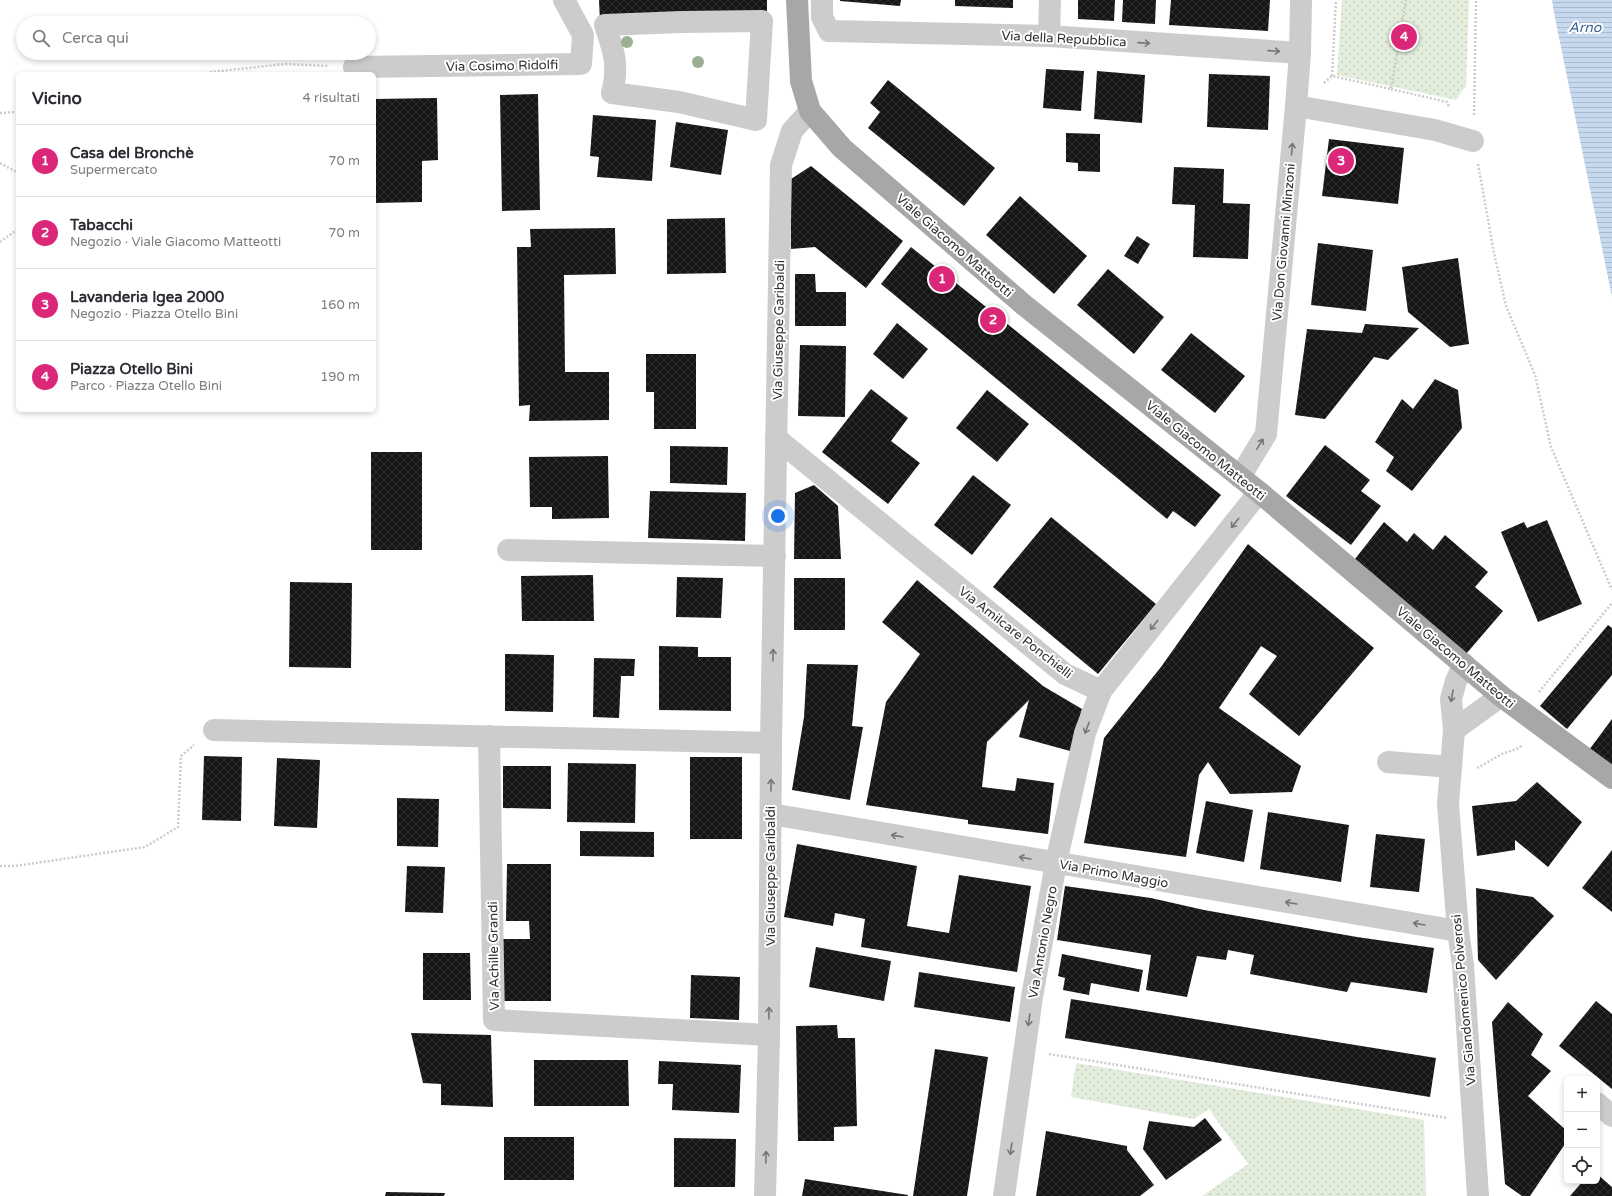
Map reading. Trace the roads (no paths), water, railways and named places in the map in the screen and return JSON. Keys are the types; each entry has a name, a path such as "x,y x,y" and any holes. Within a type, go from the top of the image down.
{"main road":[{"path":"797,8 801,81 810,111"},
{"name":"Viale Giacomo Matteotti","path":"810,111 842,148 1024,305 1259,492 1501,696 1612,778"}],"street":[{"name":"Via Cosimo Ridolfi","path":"354,67 581,64 583,35 564,0"},
{"name":"Via della Repubblica","path":"822,0 822,17 828,31 1049,36 1300,53"},
{"path":"1049,36 1050,0"},
{"name":"Via Don Giovanni Minzoni","path":"1240,477 1266,434 1296,106 1300,53 1301,0"},
{"path":"762,21 756,120 680,102 612,93 616,68 613,50 605,25 762,21"},
{"path":"1296,106 1435,130 1473,141"},
{"name":"Via Giuseppe Garibaldi","path":"765,1196 769,1035 771,743 781,165 792,130 810,111"},
{"name":"Via Amilcare Ponchielli","path":"776,438 1065,674 1101,691"},
{"path":"1101,691 1259,492"},
{"path":"508,550 775,556"},
{"name":"Via Giandomenico Polverosi","path":"1464,664 1456,681 1451,699 1451,715 1454,730 1448,804 1458,931 1463,965 1478,1196"},
{"name":"Via Antonio Negro","path":"1004,1196 1032,997 1056,863 1085,733 1101,691"},
{"path":"1454,730 1501,696"},
{"path":"214,730 771,743"},
{"name":"Via Achille Grandi","path":"489,736 494,1020 769,1035"},
{"path":"1388,762 1450,775"},
{"name":"Via Primo Maggio","path":"771,814 1458,931"},
{"path":"1600,1106 1612,1116"}],"water":[{"name":"Arno","path":"1552,0 1612,0 1612,297 1554,13"}],"place":[{"name":"Piazza Otello Bini","path":"1404,37"},
{"name":"Lavanderia Igea 2000","path":"1341,161"},
{"name":"Casa del Bronchè","path":"942,279"},
{"name":"Tabacchi","path":"993,320"}]}
